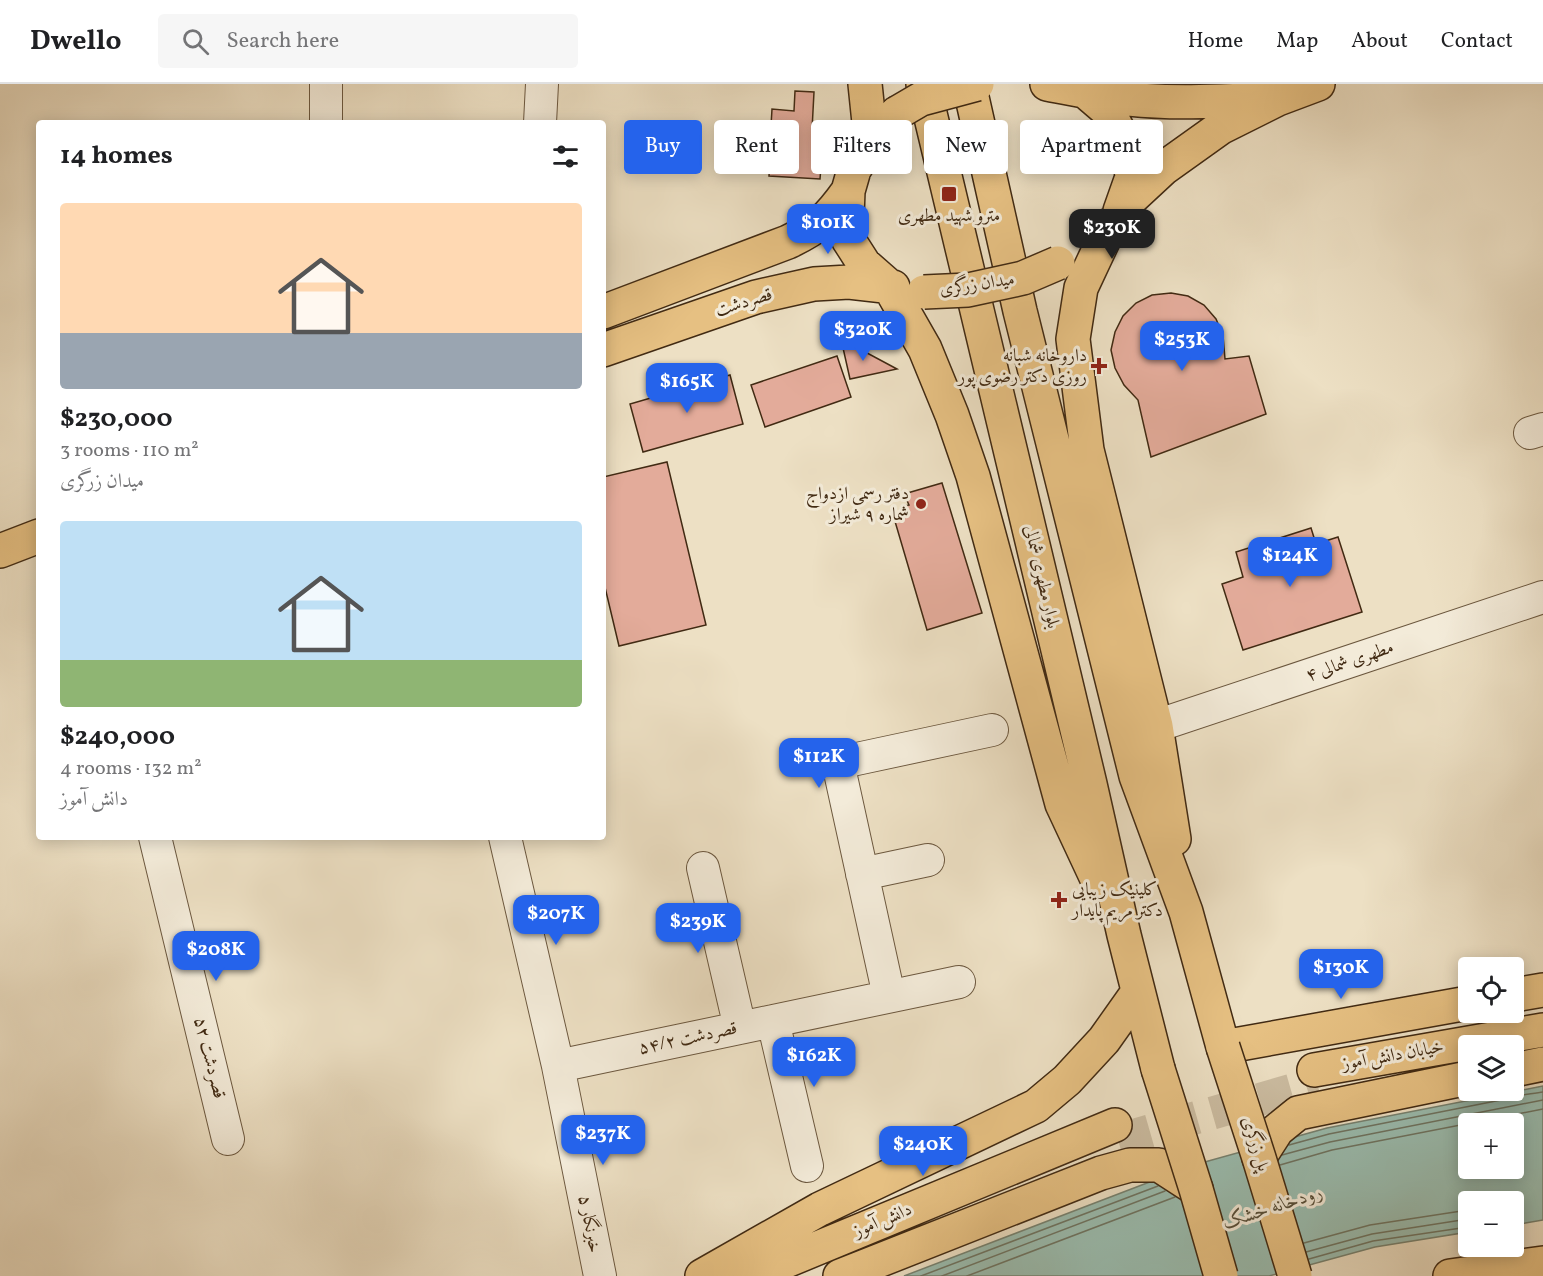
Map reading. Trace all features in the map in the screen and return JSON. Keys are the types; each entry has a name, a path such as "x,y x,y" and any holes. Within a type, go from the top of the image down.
{"main road":[{"path":"865,84 869,120"},
{"name":"بلوار مطهرى شمالى","path":"923,84 1138,992 1158,1069 1196,1189"},
{"path":"969,84 1020,311 1136,776 1186,912 1223,1047 1458,1005"},
{"path":"890,120 897,112 921,99 977,84"},
{"path":"1186,912 1156,726 1087,450 1073,339 1081,288 1116,216 1164,168 1220,128 1278,99 1318,84"},
{"path":"1063,87 1131,99 1200,102 1278,99"},
{"name":"میدان زرگری","path":"889,286 924,292 968,290 1023,278 1077,254 1097,240 1116,216 1132,177 1130,160 1121,135 1107,110 1063,87"},
{"path":"853,174 848,191 848,239 864,264 889,286 925,349 952,415 973,476 1062,804 1124,935"},
{"path":"606,311 813,230 833,213 848,191"},
{"name":"قصردشت","path":"606,349 756,297 814,284 849,282 889,286"},
{"path":"0,551 36,537"},
{"path":"1524,993 1543,990"},
{"path":"702,1276 820,1209 1036,1106 1067,1080 1104,1040 1138,992"},
{"name":"خیابان دانش آموز","path":"1324,1085 1543,1030"},
{"name":"پل زرگری","path":"1223,1047 1295,1276"},
{"path":"1524,1050 1543,1047"},
{"name":"خیابان دانش آموز","path":"1324,1085 1458,1061"},
{"path":"1524,1068 1543,1064"},
{"path":"1259,1158 1276,1130 1298,1113 1324,1085 1458,1078"},
{"name":"دانش آموز","path":"750,1276 1116,1132 792,1276"},
{"path":"840,1276 1101,1173 1130,1165 1159,1165 1196,1189 1221,1276"},
{"path":"1450,1276 1543,1263"}],"street":[{"path":"326,84 326,120"},
{"path":"540,120 542,84"},
{"name":"۴ مطهری شمالی","path":"1156,726 1543,597"},
{"path":"889,996 838,763 992,730"},
{"name":"۵۲ قصردشت","path":"156,840 228,1138"},
{"name":"۵ خبرنگار","path":"506,840 558,1066 600,1276"},
{"path":"862,874 928,860"},
{"path":"703,868 740,1028"},
{"name":"۵۴/۲ قصردشت","path":"558,1066 959,982"},
{"path":"773,1021 807,1166"}],"water":[{"name":"رودخانه خشک","path":"1543,1086 1543,1220 1524,1223 1524,1191 1458,1191 1458,1234 1375,1247 1269,1276 904,1276 1194,1165 1327,1128 1466,1101 1524,1101 1524,1090"}],"building":[{"path":"795,91 814,92 811,120 811,174 820,174 820,179 769,176 769,174 799,174 799,120 771,120 772,109 794,111"},
{"path":"1171,293 1188,296 1204,305 1216,319 1223,336 1225,359 1249,356 1266,414 1151,457 1138,400 1124,385 1115,368 1111,350 1115,332 1123,316 1136,303 1152,295"},
{"path":"841,339 897,369 850,379"},
{"path":"837,356 851,397 765,427 751,385"},
{"path":"730,375 743,424 643,452 630,404"},
{"path":"667,462 706,625 619,646 606,592 606,476"},
{"path":"942,483 982,613 927,630 894,518 903,515 901,507 909,505 904,494"},
{"path":"1311,528 1316,544 1338,537 1362,612 1243,650 1222,584 1243,577 1236,552"}],"tunnel":[{"path":"1118,1140 1317,1083"}],"place":[{"name":"مترو شهید مطهری","path":"949,194"},
{"name":"داروخانه شبانه روزی دکتر رضوی پور","path":"1099,366"},
{"name":"دفتر رسمی ازدواج شماره ۹ شیراز","path":"921,504"},
{"name":"کلینیک زیبایی دکتر مریم پایدار","path":"1059,900"}]}
